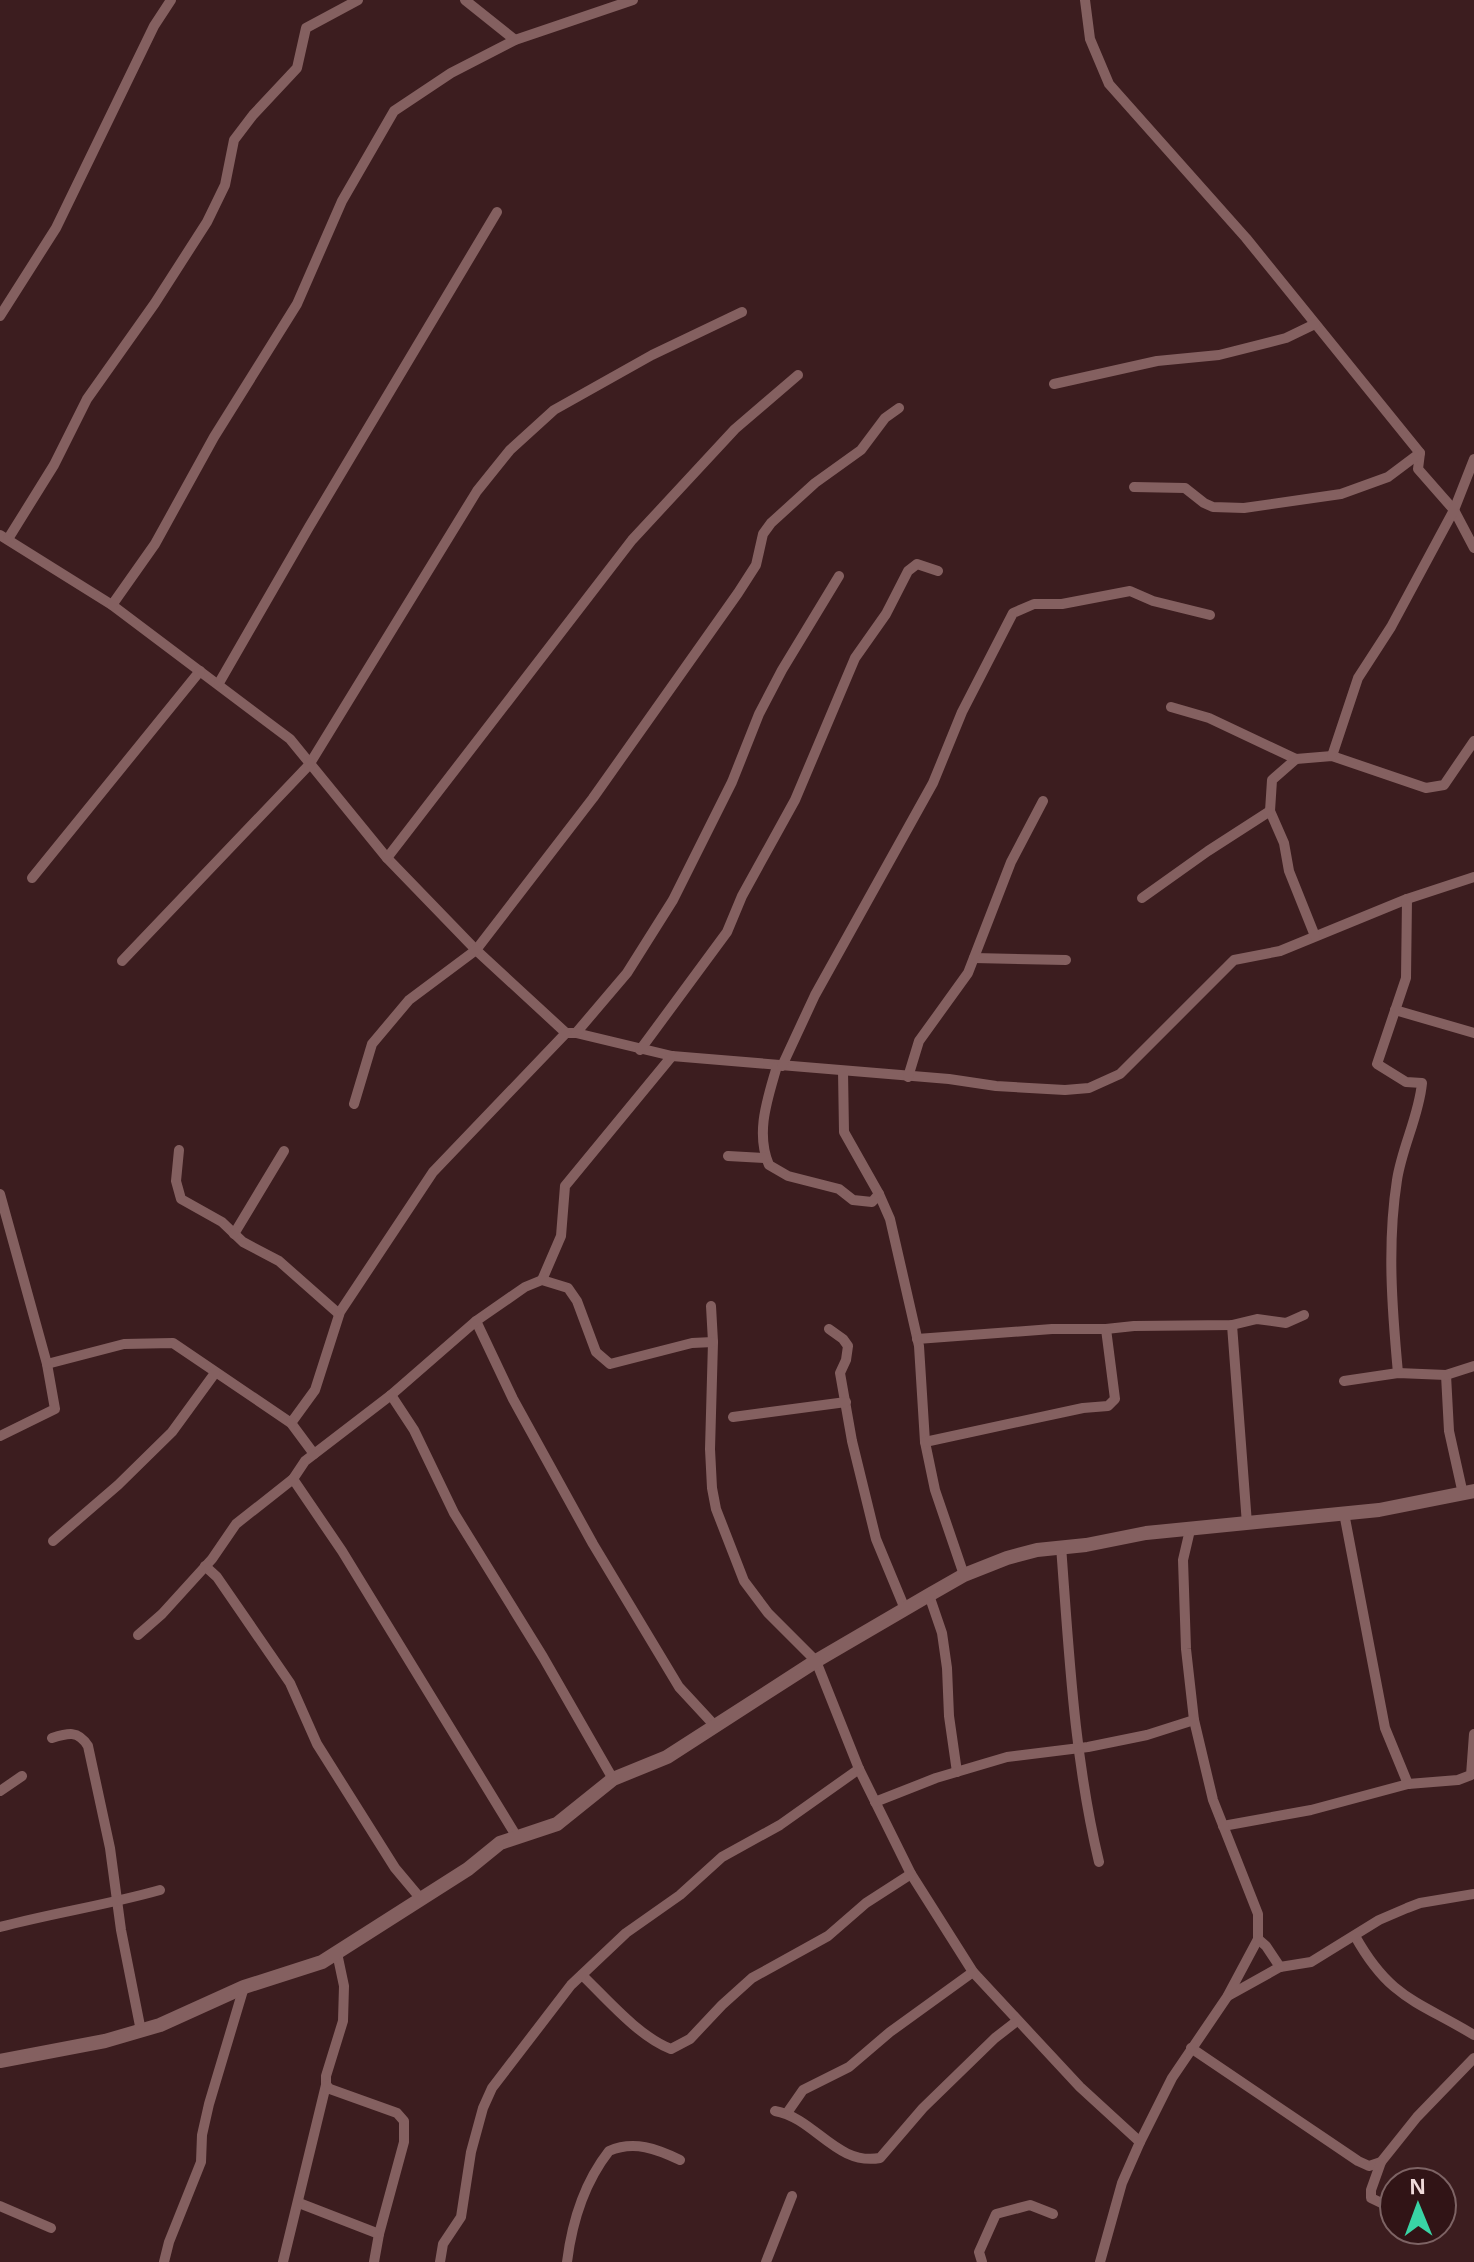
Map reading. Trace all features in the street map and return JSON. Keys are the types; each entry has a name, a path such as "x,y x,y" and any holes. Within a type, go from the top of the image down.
{"street":[{"path":"0,316 56,228 154,26 171,0"},
{"path":"358,0 306,28 297,68 234,140 225,185 207,222 170,282 87,399 54,465 4,537 112,605 290,739 387,858 476,950 571,1033 672,1056 1009,1087 1089,1088 1120,1074 1234,960 1280,951 1407,899 1474,877"},
{"path":"465,0 515,40"},
{"path":"112,605 155,544 214,437 297,304 342,201 394,111 451,73 515,40 617,2 633,0"},
{"path":"1085,0 1090,39 1109,84 1246,238 1420,453 1418,469 1454,510 1474,548"},
{"path":"219,683 497,212"},
{"path":"122,961 309,765 477,491 510,450 554,410 652,355 742,312"},
{"path":"1054,384 1157,361 1219,355 1286,338 1315,324"},
{"path":"387,858 632,540 735,429 798,375"},
{"path":"354,1104 372,1044 409,1000 476,950 593,798 738,593 756,565 763,534 771,523 815,483 861,450 885,418 899,408"},
{"path":"1134,487 1185,488 1213,507 1244,508 1341,494 1388,477 1420,453"},
{"path":"1332,756 1358,678 1391,627 1454,510 1474,459"},
{"path":"640,1050 727,932 742,896 795,800 855,658 886,614 908,571 917,564 938,571"},
{"path":"291,1423 315,1390 339,1314 433,1172 627,973 673,900 732,782 759,714 839,576"},
{"path":"879,1194 872,1202 853,1200 839,1189 805,1182 777,1171 766,1158 763,1113 780,1066 815,995 933,783 962,712 1013,613 1034,604 1062,604 1130,591 1153,601 1210,615"},
{"path":"32,878 200,671"},
{"path":"1171,707 1209,718 1296,759 1332,756 1426,788 1444,785 1474,741"},
{"path":"1296,759 1272,780 1270,811 1284,843 1289,871 1315,936"},
{"path":"908,1077 919,1041 962,985 1011,862 1043,801"},
{"path":"1142,898 1270,811"},
{"path":"1398,1373 1390,1280 1397,1178 1421,1098 1422,1083 1406,1082 1377,1064 1406,978 1407,899"},
{"path":"974,958 1066,960"},
{"path":"1395,1010 1474,1033"},
{"path":"542,1280 561,1236 565,1186 672,1056"},
{"path":"843,1071 844,1132 890,1219 917,1339 923,1382 925,1442 935,1490 964,1575"},
{"path":"179,1150 176,1181 181,1199 210,1215 243,1242 279,1261 339,1314"},
{"path":"234,1234 284,1151"},
{"path":"728,1156 766,1158"},
{"path":"0,1194 47,1364 55,1409 0,1436"},
{"path":"138,1635 162,1614 205,1566 236,1524 293,1479 305,1461 391,1395 476,1321 525,1287 542,1280 568,1288 577,1301 596,1352 610,1364 692,1343 713,1342"},
{"path":"711,1306 710,1473 716,1509 736,1564 753,1595 816,1661 859,1769 911,1874 973,1972 1080,2087 1140,2142"},
{"path":"917,1339 1052,1329 1232,1325 1257,1319 1286,1323 1304,1315"},
{"path":"476,1321 513,1399 593,1544 679,1687 716,1727"},
{"path":"1232,1325 1247,1524"},
{"path":"829,1329 848,1346 840,1373 852,1441 876,1539 905,1609"},
{"path":"925,1442 1083,1408 1108,1406 1115,1399 1106,1329"},
{"path":"47,1364 124,1344 173,1343 291,1423 314,1454"},
{"path":"1344,1381 1398,1373 1446,1375 1474,1366"},
{"path":"53,1541 118,1485 172,1432 215,1373"},
{"path":"0,2061 141,2031 244,1987 322,1962 468,1869 500,1843 557,1824 613,1779 667,1757 816,1661 964,1575 1007,1558 1146,1533 1344,1513 1469,1493 1449,1431 1446,1375"},
{"path":"391,1395 414,1430 454,1513 543,1657 613,1779"},
{"path":"733,1417 846,1402"},
{"path":"293,1479 342,1551 517,1837"},
{"path":"1344,1513 1385,1728 1408,1784"},
{"path":"1100,2262 1122,2183 1140,2142 1172,2078 1227,1997 1258,1939 1258,1914 1213,1800 1194,1720 1186,1649 1183,1560 1190,1530"},
{"path":"1061,1546 1077,1749 1099,1862"},
{"path":"205,1566 217,1577 290,1683 324,1756 395,1868 421,1899"},
{"path":"929,1595 942,1633 957,1772"},
{"path":"875,1802 1007,1757 1077,1749 1147,1735 1194,1720"},
{"path":"52,1738 74,1733 82,1737 88,1746 110,1848 116,1902 141,2031"},
{"path":"1223,1826 1311,1810 1408,1784 1458,1780 1471,1775 1474,1734"},
{"path":"440,2262 443,2244 461,2217 471,2152 492,2088 513,2057 582,1975 626,1933 680,1895 722,1857 780,1825 859,1769"},
{"path":"0,1791 22,1776"},
{"path":"582,1975 626,2017 660,2045 671,2049 690,2039 752,1978 828,1936 866,1903 911,1874"},
{"path":"0,1927 160,1890"},
{"path":"1227,1997 1280,1967 1311,1962 1379,1920 1420,1903 1474,1894"},
{"path":"1355,1936 1384,1980 1403,1996 1474,2035"},
{"path":"1258,1939 1280,1967"},
{"path":"283,2262 326,2076 343,2021 344,1986 337,1953"},
{"path":"787,2113 803,2090 849,2067 890,2032 973,1972"},
{"path":"164,2262 201,2162 202,2135 209,2104 244,1987"},
{"path":"775,2111 787,2113 831,2143 840,2153 872,2160 880,2158 923,2108 995,2038 1017,2021"},
{"path":"1191,2048 1358,2161 1369,2166 1381,2162"},
{"path":"1380,2166 1417,2117 1474,2058"},
{"path":"326,2085 397,2113 404,2121 404,2142 374,2262"},
{"path":"573,2262 567,2262 577,2215 587,2186 609,2151 640,2146 656,2149 680,2160"},
{"path":"1378,2170 1371,2198 1378,2201"},
{"path":"766,2262 792,2196"},
{"path":"299,2203 379,2234"},
{"path":"982,2262 979,2252 996,2214 1030,2205 1053,2214"},
{"path":"0,2206 51,2228"}]}
